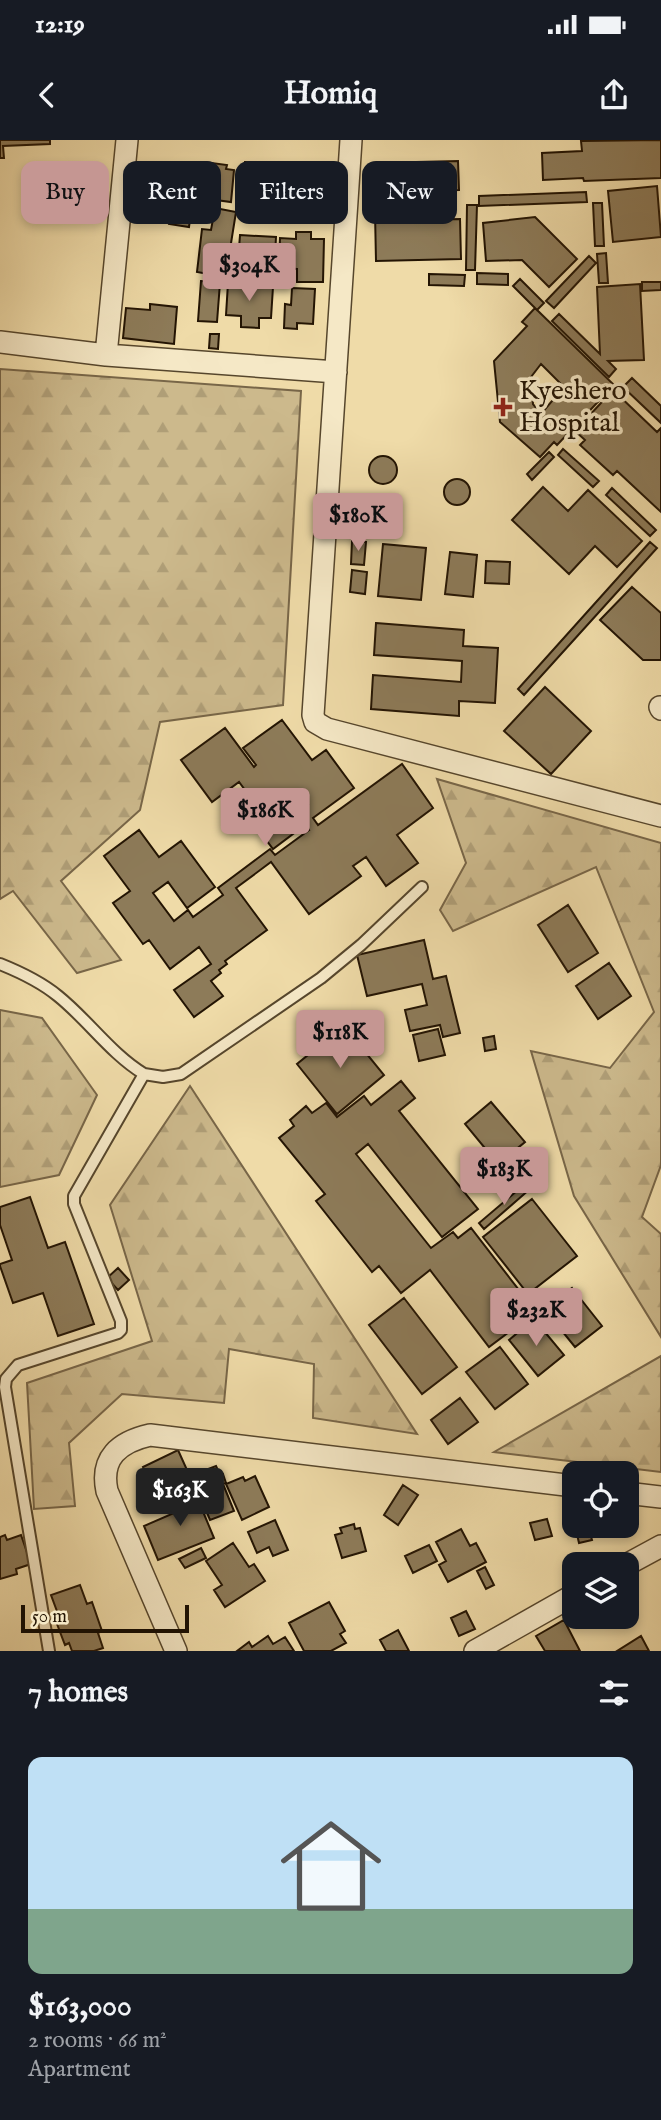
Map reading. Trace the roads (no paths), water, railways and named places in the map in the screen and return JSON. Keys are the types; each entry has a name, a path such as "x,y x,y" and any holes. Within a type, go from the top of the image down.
{"street":[{"path":"106,355 127,140"},
{"path":"351,140 313,715 315,722 327,729 661,816"},
{"path":"0,342 106,355 336,372"},
{"path":"176,1651 107,1491 104,1477 107,1465 116,1451 129,1439 149,1435 562,1485"},
{"path":"639,1494 661,1497"},
{"path":"639,1558 661,1546"},
{"path":"475,1651 562,1602"}],"lane":[{"path":"0,964 58,995 129,1065 144,1074 163,1077 181,1074 321,978 360,946 422,887"},
{"path":"49,1651 5,1387 6,1379 18,1365 121,1330 121,1321 74,1204 74,1196 144,1074"}],"place":[{"name":"Kyeshero Hospital","path":"503,407"}]}
